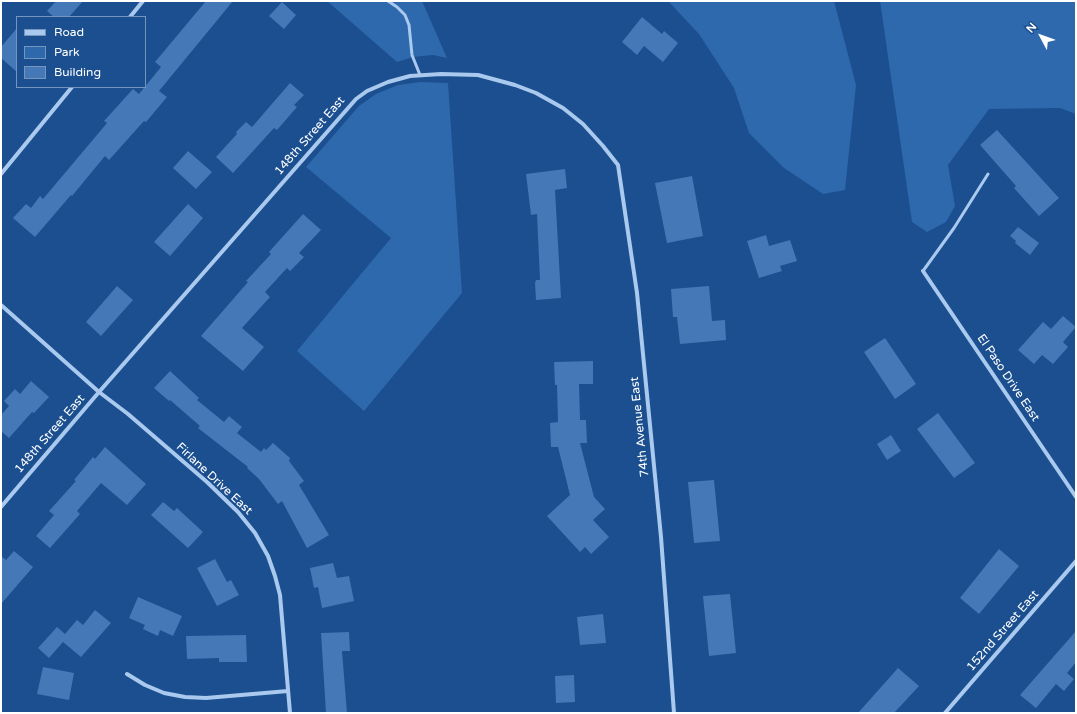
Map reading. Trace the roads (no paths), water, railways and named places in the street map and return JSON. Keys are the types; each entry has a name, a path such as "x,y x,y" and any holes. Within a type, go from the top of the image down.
{"street":[{"path":"131,16 143,1"},
{"name":"148th Street East","path":"1,507 356,99 367,91 388,82 410,76 441,74 478,75 515,84 536,93 563,108 583,124 603,146"},
{"path":"1,174 71,88"},
{"name":"74th Avenue East","path":"603,146 618,165 637,293 661,537 674,713"},
{"name":"El Paso Drive East","path":"923,271 1076,497"},
{"path":"1,305 100,392"},
{"name":"148th Street East","path":"100,392 108,399"},
{"name":"Firlane Drive East","path":"108,399 128,414 207,482 238,512 255,533 268,556 280,595 290,713"},
{"name":"152nd Street East","path":"945,713 1076,561"},
{"path":"127,674 145,685 164,693 185,697 206,698 288,691"}],"lane":[{"path":"388,1 405,15 410,25 412,55 420,75"},
{"path":"923,271 954,228 988,174"}]}
